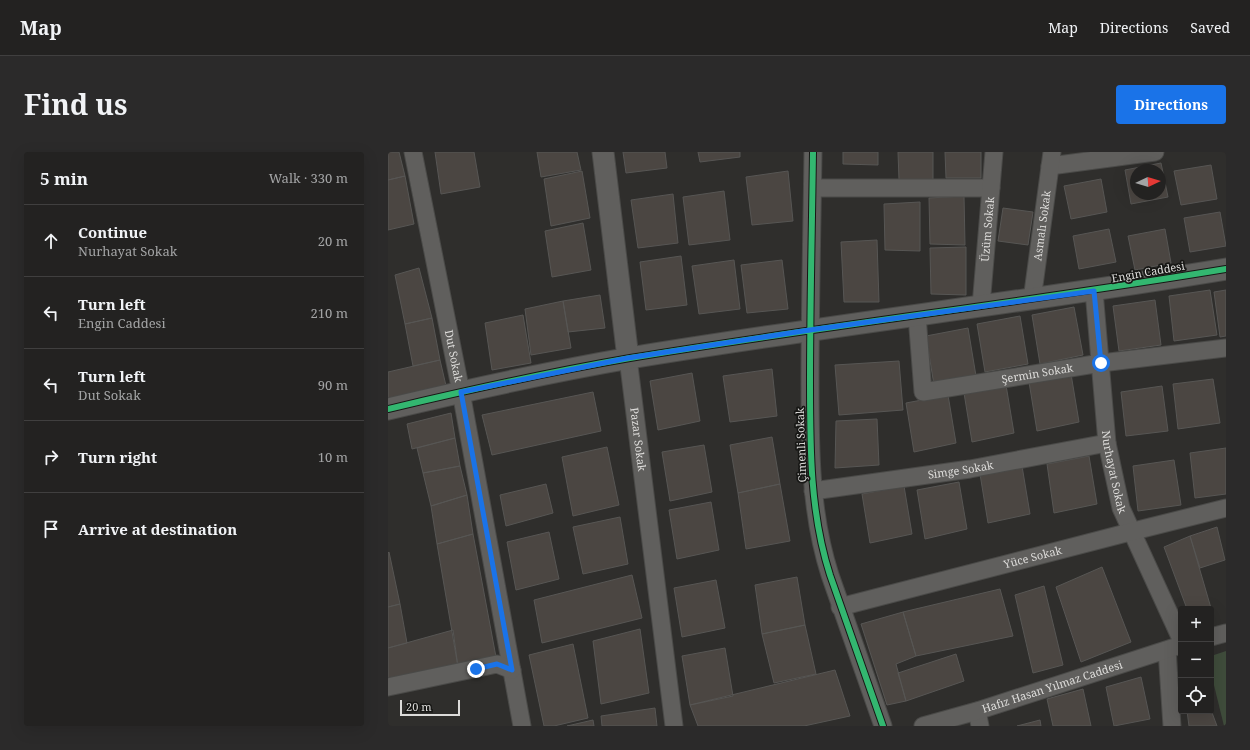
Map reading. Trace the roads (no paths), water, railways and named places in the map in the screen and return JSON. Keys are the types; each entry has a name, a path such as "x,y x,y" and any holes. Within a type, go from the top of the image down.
{"street":[{"name":"Dut Sokak","path":"413,152 461,392 522,726"},
{"name":"Pazar Sokak","path":"603,152 674,726"},
{"name":"Çimenli Sokak","path":"813,152 810,330 813,491 822,553 883,726"},
{"name":"Üzüm Sokak","path":"981,306 994,152"},
{"path":"1051,159 1156,152"},
{"name":"Asmalı Sokak","path":"1032,300 1051,159"},
{"path":"813,188 991,188"},
{"name":"Engin Caddesi","path":"388,409 461,392 628,358 810,330 1094,291 1226,269"},
{"name":"Nurhayat Sokak","path":"1094,291 1107,443 1121,508 1130,532 1178,633"},
{"name":"Şermin Sokak","path":"917,316 923,392 1101,363 1226,348"},
{"name":"Simge Sokak","path":"813,491 970,469 1107,443"},
{"name":"Yüce Sokak","path":"840,607 1226,508"},
{"path":"1214,636 1226,633"},
{"path":"1172,726 1174,648"},
{"name":"Hafız Hasan Yılmaz Caddesi","path":"923,726 978,719 1174,648"},
{"path":"388,687 497,664 512,670"}]}
